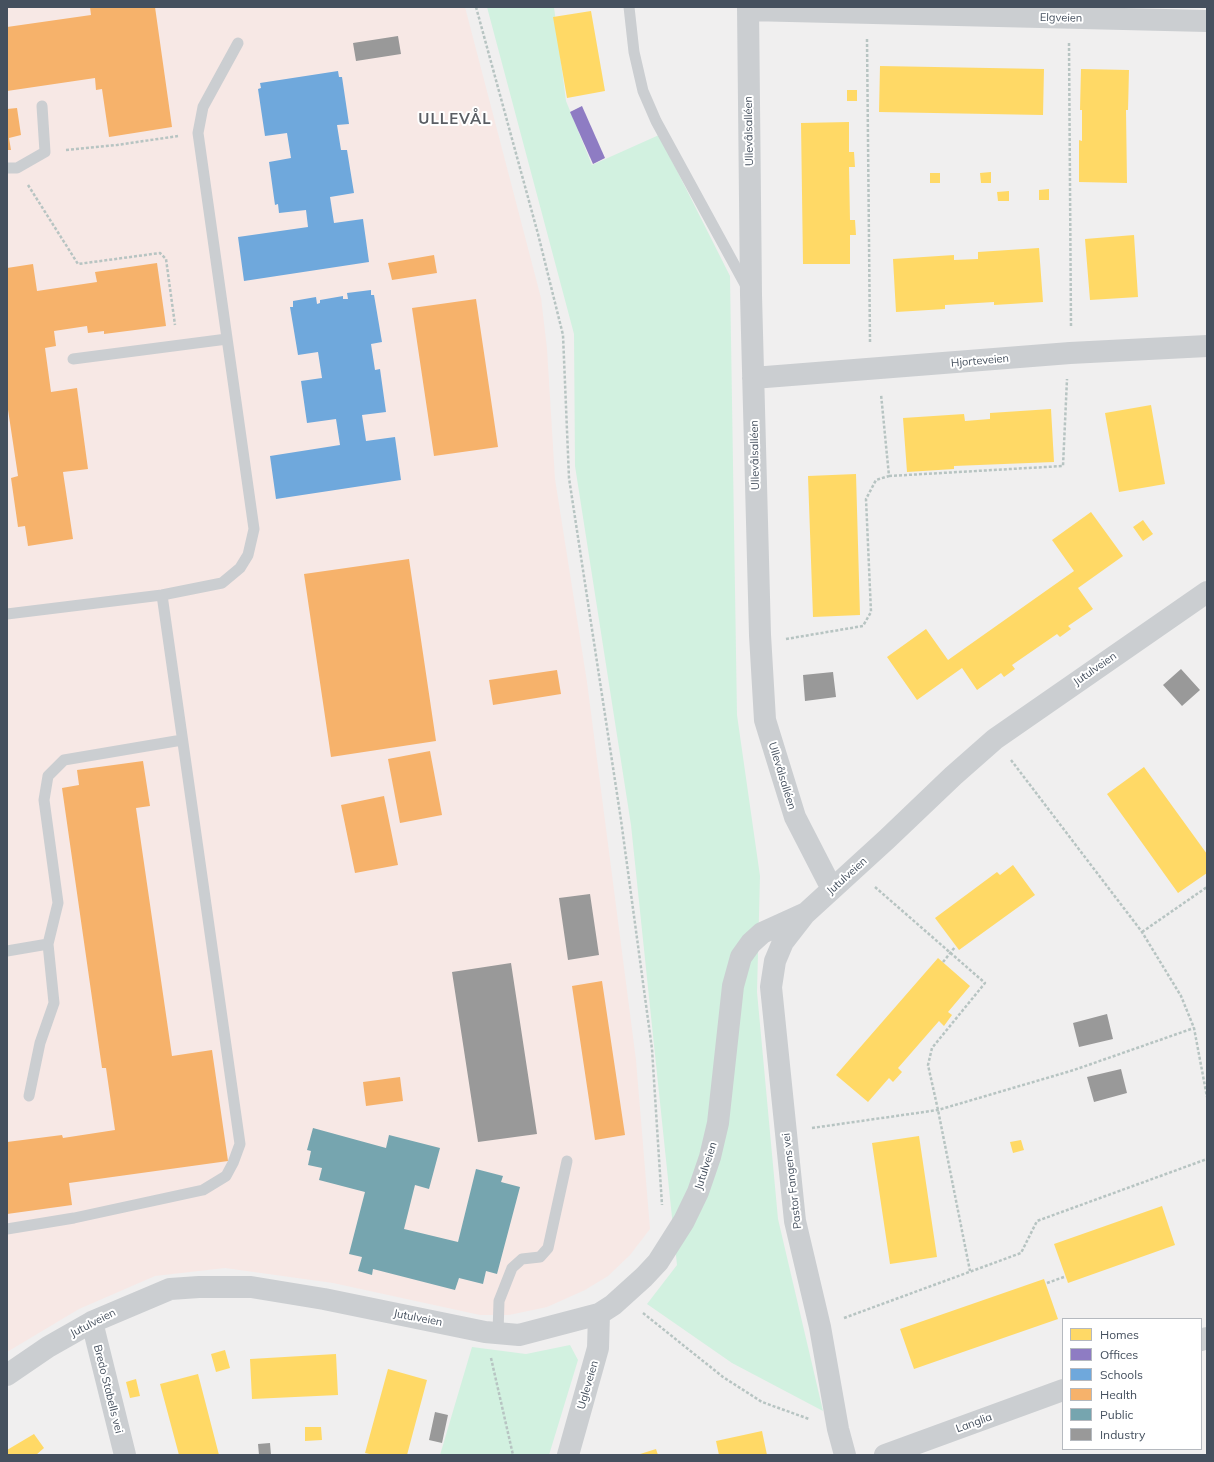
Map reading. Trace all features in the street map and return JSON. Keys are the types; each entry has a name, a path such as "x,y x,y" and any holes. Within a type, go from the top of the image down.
{"street":[{"name":"Ullevålsalléen","path":"748,9 751,295 760,635 765,720 794,817 832,889"},
{"name":"Elgveien","path":"748,9 1207,21"},
{"name":"Hjorteveien","path":"753,378 1070,353 1207,346"},
{"name":"Jutulveien","path":"7,1375 48,1347 92,1322 170,1289 199,1287 251,1287 324,1299 492,1332 519,1335 599,1314 626,1294 644,1277 670,1245 698,1192 710,1157 718,1123 733,986 741,957 751,942 762,933 806,913 953,776 995,739 1207,592"},
{"name":"Pastor Fangens vei","path":"806,913 783,942 775,961 771,987 795,1221 820,1326 844,1455"},
{"name":"Ugleveien","path":"568,1455 598,1348 599,1314"},
{"name":"Bredo Stabells vei","path":"92,1322 125,1455"},
{"name":"Langlia","path":"885,1455 1062,1390"}],"lane":[{"path":"629,7 634,52 643,91 656,121 751,295"},
{"path":"7,614 162,595 222,583 240,568 248,555 254,529 198,133 203,107 238,43"},
{"path":"12,168 45,152 42,106"},
{"path":"72,359 227,339"},
{"path":"7,1229 74,1218 203,1190 226,1176 240,1144 162,595"},
{"path":"29,1096 40,1043 54,1004 48,944 58,903 44,800 48,776 64,760 182,740"},
{"path":"7,950 48,944"},
{"path":"492,1332 499,1301 512,1268 522,1259 540,1257 548,1248 567,1161"}],"path":[{"path":"476,7 538,234 563,335 569,478 621,820 652,1050 662,1212"},
{"path":"889,476 1063,466 1070,353 1068,18"},
{"path":"45,152 117,145 198,133"},
{"path":"12,168 78,264 160,253 166,259 177,345"},
{"path":"995,739 1142,932 1181,996 1194,1028 1207,1097"},
{"path":"854,869 985,983 932,1048 928,1065 970,1271"},
{"path":"1142,932 1207,887"},
{"path":"943,962 955,948"},
{"path":"786,1132 938,1110 1074,1070 1194,1028"},
{"path":"820,1326 1021,1253 1037,1221 1207,1159"},
{"path":"1046,1283 1064,1277"},
{"path":"626,1294 646,1316 723,1377 762,1402 838,1429"},
{"path":"492,1332 513,1455"}],"shaded area":[{"path":"7,7 465,7 541,298 547,349 555,479 587,682 636,1060 650,1229 630,1255 608,1276 585,1290 547,1307 509,1315 480,1315 333,1283 225,1268 155,1276 79,1309 7,1352"}],"green space":[{"path":"487,7 554,7 566,101 592,165 659,135 730,276 737,715 760,876 757,992 778,1219 823,1411 732,1363 647,1304 677,1265 631,825 575,466 574,334"},
{"path":"570,1345 578,1360 549,1455 440,1455 472,1347 526,1354"}],"building: Homes":[{"path":"591,11 605,91 567,98 553,17"},
{"path":"880,66 1044,69 1043,115 879,112"},
{"path":"1081,69 1129,70 1128,110 1126,110 1127,183 1079,182 1079,140 1082,141 1082,110 1080,110"},
{"path":"847,90 857,90 857,101 847,101"},
{"path":"849,122 849,152 854,152 855,167 849,167 850,220 855,220 856,235 850,235 850,264 803,264 801,123"},
{"path":"991,172 991,183 981,183 980,173"},
{"path":"930,173 940,173 940,183 930,183"},
{"path":"1049,189 1049,200 1039,200 1039,190"},
{"path":"1009,191 1009,201 998,201 997,192"},
{"path":"1134,235 1138,297 1090,300 1085,239"},
{"path":"1039,248 1043,302 994,305 994,302 945,305 945,309 896,312 893,259 954,255 954,260 978,259 978,252"},
{"path":"1151,405 1165,484 1119,492 1105,413"},
{"path":"1051,409 1054,462 954,466 954,469 907,472 903,418 964,414 965,421 990,419 990,413"},
{"path":"856,474 860,615 813,617 808,476"},
{"path":"1091,512 1123,556 1078,588 1093,609 1068,626 1071,629 1060,637 1057,634 1012,665 1015,669 1004,677 1001,673 977,690 962,668 917,700 887,657 926,629 948,660 1074,571 1052,540"},
{"path":"1143,520 1153,534 1143,541 1133,527"},
{"path":"1144,767 1207,854 1207,873 1178,893 1107,794"},
{"path":"1013,865 1035,895 959,950 935,918 997,872 1000,875"},
{"path":"938,958 970,986 948,1012 952,1015 944,1026 939,1021 898,1068 902,1072 893,1082 889,1078 868,1102 836,1075"},
{"path":"919,1136 937,1257 890,1264 872,1143"},
{"path":"1021,1140 1024,1150 1013,1153 1010,1142"},
{"path":"1162,1206 1175,1245 1068,1283 1054,1244"},
{"path":"1044,1279 1058,1319 914,1369 900,1329"},
{"path":"225,1350 230,1368 216,1372 211,1354"},
{"path":"336,1354 338,1395 252,1399 250,1359"},
{"path":"388,1369 427,1380 407,1455 374,1455 365,1453"},
{"path":"198,1374 219,1455 179,1455 160,1384"},
{"path":"136,1379 140,1396 130,1398 126,1382"},
{"path":"305,1427 321,1427 322,1440 305,1441"},
{"path":"762,1431 767,1455 719,1455 716,1441"},
{"path":"34,1434 44,1448 36,1455 7,1455 7,1450"},
{"path":"656,1449 658,1455 637,1455"}],"building: Offices":[{"path":"582,106 605,158 593,164 570,112"}],"building: Schools":[{"path":"338,71 339,77 342,77 349,124 337,125 341,150 347,150 354,193 330,197 334,223 363,219 369,262 244,281 238,237 308,227 306,210 279,213 278,204 275,205 269,162 291,158 287,133 265,136 258,89 261,88 260,83"},
{"path":"371,290 371,295 374,295 382,342 371,344 375,370 380,369 386,412 362,415 366,441 395,437 401,480 276,499 270,456 340,445 336,419 307,423 301,381 322,378 318,352 298,355 290,307 293,307 293,301 316,297 317,304 320,303 320,300 343,296 343,299 348,299 347,293"}],"building: Health":[{"path":"90,7 155,7 172,127 109,137 102,89 96,90 95,78 7,91 7,27 91,15"},
{"path":"17,108 21,135 9,138 11,150 7,150 7,109"},
{"path":"434,255 437,273 392,280 388,263"},
{"path":"157,263 166,326 104,334 104,331 88,333 87,326 54,331 56,346 45,348 51,392 77,388 88,469 63,472 73,539 28,546 25,526 18,527 11,478 18,476 7,403 7,268 33,264 37,291 97,282 95,272"},
{"path":"476,299 498,447 434,456 412,308"},
{"path":"409,559 436,741 331,757 304,574"},
{"path":"557,670 561,694 493,705 489,680"},
{"path":"430,751 442,815 400,823 388,759"},
{"path":"143,761 150,806 136,808 172,1056 212,1050 228,1161 69,1183 72,1205 7,1214 7,1142 62,1135 63,1138 115,1130 106,1068 102,1068 62,788 79,785 77,770"},
{"path":"384,796 398,865 355,873 341,805"},
{"path":"602,981 625,1135 595,1140 572,986"},
{"path":"400,1077 403,1101 366,1106 363,1082"}],"building: Public":[{"path":"313,1128 386,1148 389,1135 440,1148 429,1189 415,1185 404,1229 458,1242 476,1169 503,1176 501,1182 520,1187 497,1274 486,1271 483,1284 459,1278 455,1290 373,1269 372,1275 358,1271 362,1257 349,1254 365,1192 319,1180 322,1168 308,1165 311,1151 307,1150"}],"building: Industry":[{"path":"398,36 401,54 356,61 353,43"},
{"path":"1181,669 1200,690 1182,706 1163,685"},
{"path":"833,672 836,697 805,701 803,675"},
{"path":"590,894 599,955 568,960 559,898"},
{"path":"511,963 537,1134 478,1142 452,972"},
{"path":"1107,1014 1113,1039 1079,1047 1073,1023"},
{"path":"1121,1069 1127,1093 1094,1102 1087,1077"},
{"path":"435,1412 448,1415 442,1443 429,1440"},
{"path":"270,1443 271,1455 259,1455 258,1444"}],"district":[{"name":"ULLEVÅL","path":"455,119"}]}
